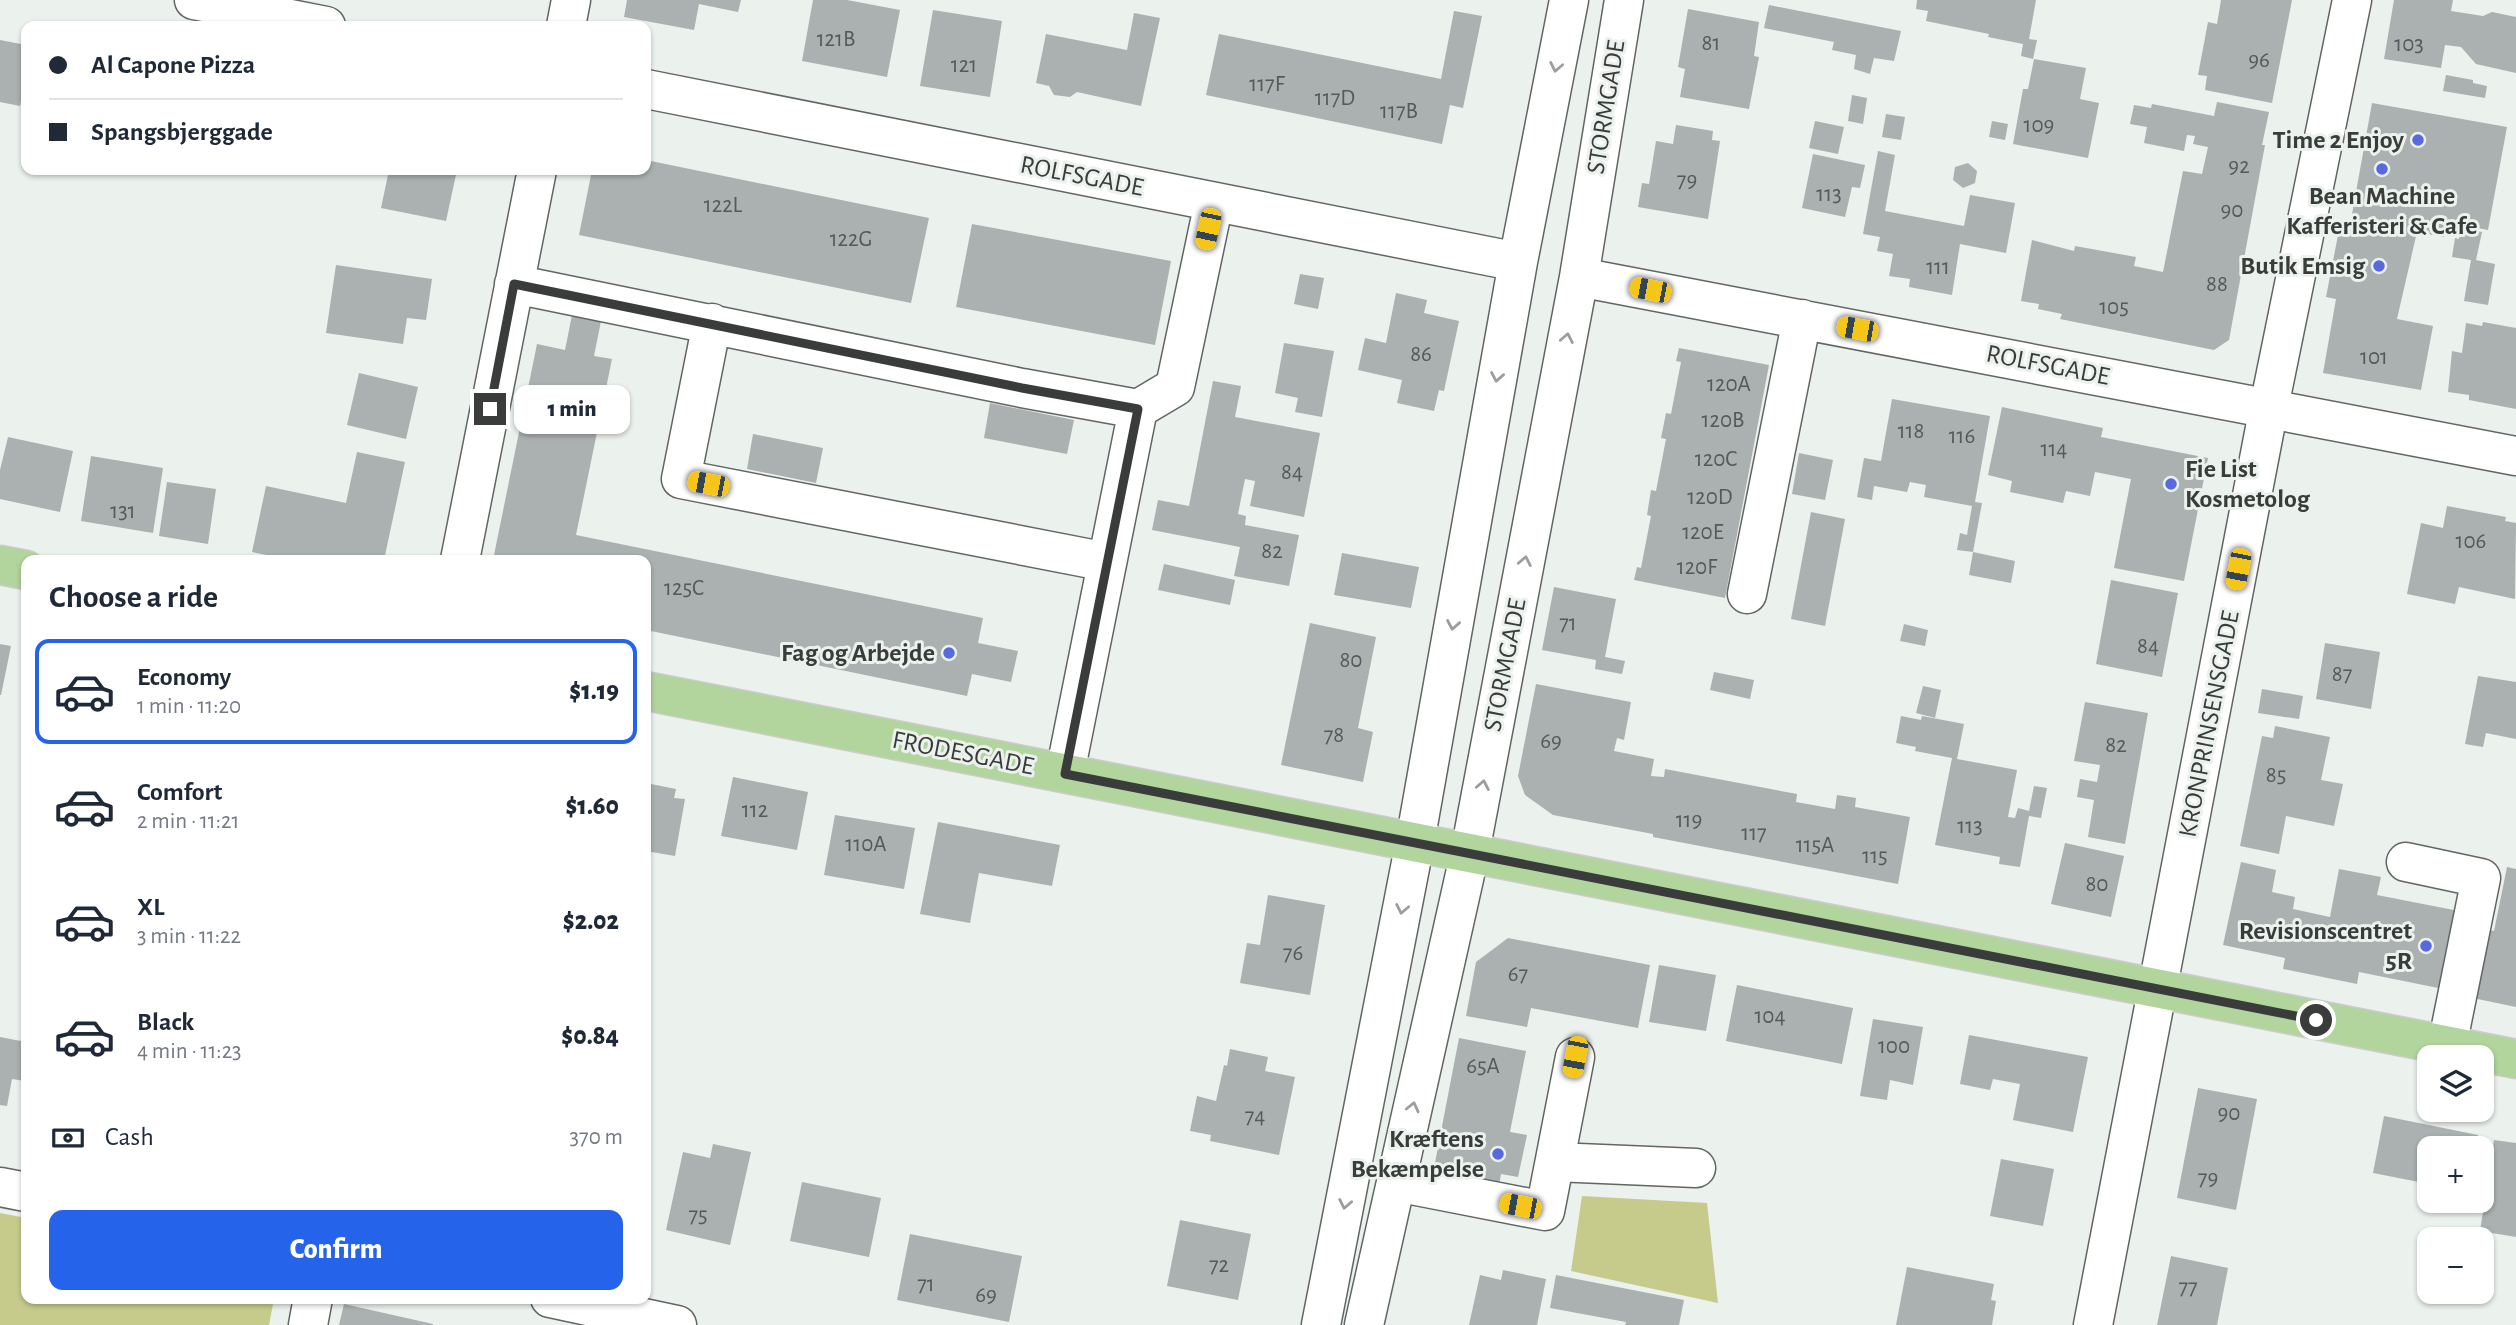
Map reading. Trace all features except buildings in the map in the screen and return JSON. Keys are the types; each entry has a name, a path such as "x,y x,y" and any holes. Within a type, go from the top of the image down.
{"main road":[{"path":"0,565 21,569"},
{"name":"FRODESGADE","path":"651,692 2442,1045"},
{"name":"FRODESGADE","path":"2494,1055 2516,1059"}],"street":[{"path":"194,0 301,21"},
{"path":"567,21 571,0"},
{"name":"STORMGADE","path":"1321,1325 1415,842 1518,262 1569,0"},
{"name":"STORMGADE","path":"1364,1325 1470,852 1579,276 1624,0"},
{"name":"KRONPRINSENSGADE","path":"2093,1325 2269,407 2352,0"},
{"name":"ROLFSGADE","path":"651,90 1518,262"},
{"path":"461,555 536,175"},
{"path":"514,284 1022,388 1138,409 1174,387 1214,202"},
{"name":"ROLFSGADE","path":"1579,276 2516,456"},
{"path":"1746,594 1802,319"},
{"path":"712,323 681,479 1107,562"},
{"path":"1065,774 1138,409"},
{"path":"2406,862 2481,878 2447,1045"},
{"path":"1396,1182 1545,1211 1575,1057"},
{"path":"1555,1162 1696,1168"},
{"path":"0,1187 21,1191"},
{"path":"308,1325 312,1304"},
{"path":"578,1304 677,1325"}],"green space":[{"path":"1582,1196 1707,1203 1718,1303 1571,1271"},
{"path":"0,1213 21,1217 21,1304 273,1304 269,1325 0,1325"}],"place":[{"name":"Time 2 Enjoy","path":"2418,140"},
{"name":"Bean Machine Kafferisteri & Cafe","path":"2382,169"},
{"name":"Butik Emsig","path":"2379,266"},
{"name":"Fie List Kosmetolog","path":"2171,484"},
{"name":"Fag og Arbejde","path":"949,653"},
{"name":"Revisionscentret 5R","path":"2426,946"},
{"name":"Kræftens Bekæmpelse","path":"1498,1154"}],"route":[{"path":"490,409 514,284 1022,388 1138,409 1065,774 2316,1020"}]}
